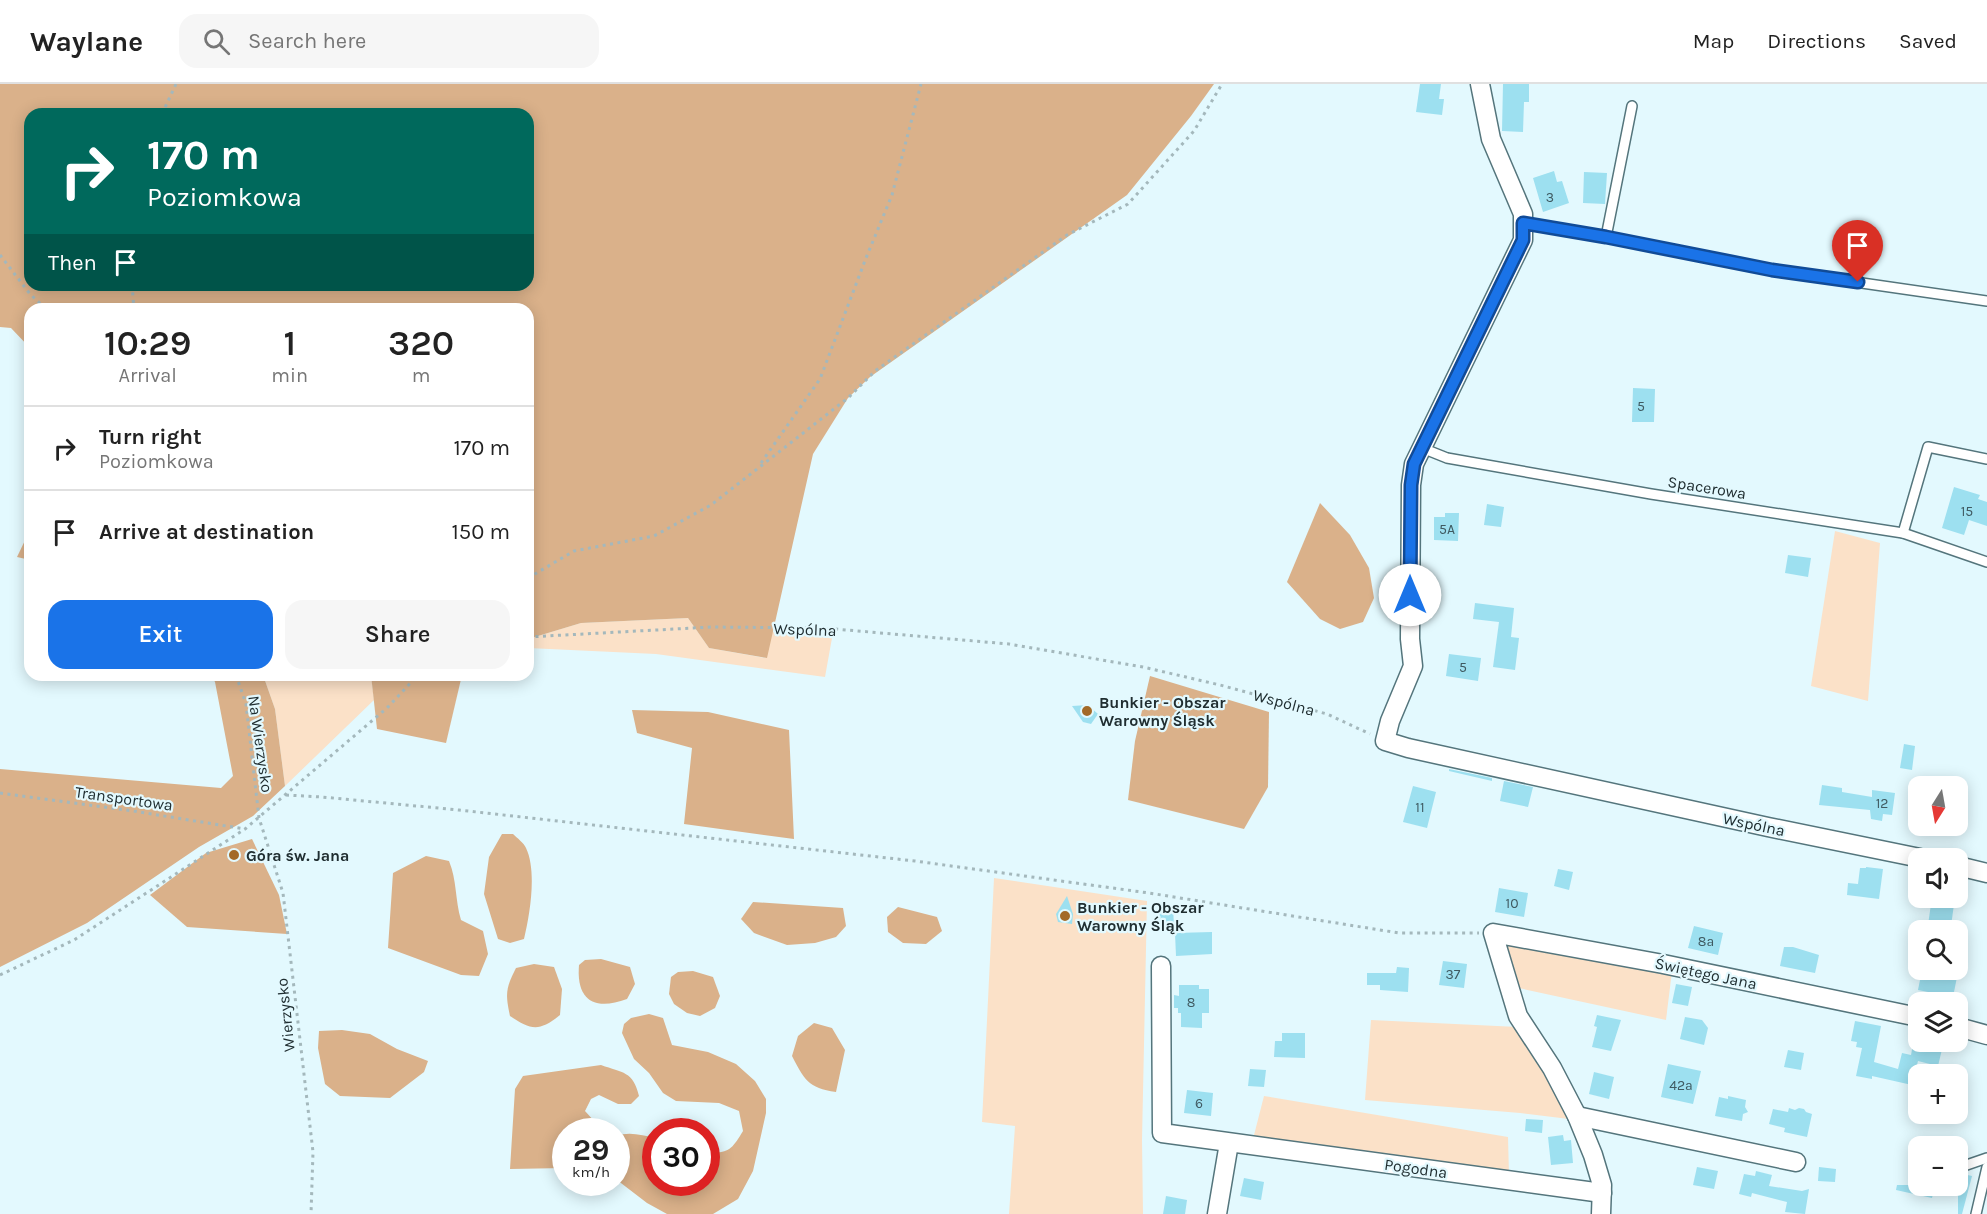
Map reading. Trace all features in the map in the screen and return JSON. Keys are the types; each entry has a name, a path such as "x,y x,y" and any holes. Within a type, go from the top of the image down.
{"street":[{"path":"1385,741 1390,721 1413,666 1410,639 1411,485 1414,464 1523,240 1523,213 1491,139 1480,84"},
{"name":"Wspólna","path":"1385,741 1454,759 1908,856"},
{"path":"1968,868 1987,873"},
{"path":"1493,933 1518,1016 1552,1068 1577,1116 1593,1155 1602,1193 1601,1214"},
{"name":"Świętego Jana","path":"1493,933 1663,964 1908,1015"},
{"name":"Pogodna","path":"1161,966 1162,1133 1602,1193"},
{"path":"1968,1030 1987,1035"},
{"path":"1577,1116 1796,1162"},
{"path":"1217,1214 1229,1143"}],"lane":[{"path":"1606,237 1632,106"},
{"path":"1523,223 1772,270 1987,301"},
{"path":"1903,533 1928,447 1987,459"},
{"name":"Spacerowa","path":"1422,448 1458,460 1652,494 1903,533 1987,562"},
{"path":"1968,1165 1987,1158"},
{"path":"1976,1214 1987,1167"}],"path":[{"path":"165,108 176,84"},
{"path":"758,466 820,379 892,195 921,84"},
{"path":"534,574 574,551 654,536 711,505 758,466 848,398 874,371 1067,235 1128,204 1194,131 1222,84"},
{"path":"0,255 24,286"},
{"path":"28,291 40,303"},
{"name":"Wspólna","path":"534,637 711,627 823,628 1009,644 1143,667 1220,685 1328,714 1385,741"},
{"name":"Na Wierzysko","path":"238,681 246,704 258,818"},
{"path":"0,975 74,940 245,829 387,708 412,681"},
{"name":"Transportowa","path":"0,793 245,829"},
{"path":"286,795 322,796 459,810 915,861 1149,893 1399,933 1493,933"},
{"name":"Wierzysko","path":"258,818 283,893 313,1152 311,1214"}],"shaded area":[{"path":"0,84 1214,84 1127,195 870,377 848,398 813,454 767,658 709,648 688,618 581,623 534,637 534,303 24,303 24,342 11,328 0,327"},
{"path":"1320,503 1350,535 1369,568 1374,598 1363,622 1340,629 1320,619 1287,582"},
{"path":"1835,531 1880,543 1868,701 1811,686"},
{"path":"24,542 24,559 17,557"},
{"path":"688,618 709,648 766,658 772,632 832,638 825,677 656,654 534,648 534,637 581,623"},
{"path":"1150,676 1269,712 1268,787 1244,829 1128,800 1135,741"},
{"path":"265,681 372,681 374,700 285,786 275,709"},
{"path":"265,681 275,709 285,786 253,816 199,847 87,923 0,967 0,769 221,788 233,776 215,682"},
{"path":"372,681 461,681 446,743 377,729"},
{"path":"632,710 708,712 789,730 794,839 684,824 692,748 637,733"},
{"path":"502,834 513,834 524,844 529,857 532,880 524,939 510,943 498,939 484,894 489,857"},
{"path":"252,839 279,895 287,934 187,927 150,895 206,853"},
{"path":"426,856 449,861 461,920 483,931 488,954 479,976 461,975 388,948 393,873"},
{"path":"994,878 1147,901 1142,1140 1143,1214 1009,1214 1015,1126 982,1122"},
{"path":"753,902 843,908 846,926 836,937 815,943 787,945 754,933 741,919"},
{"path":"898,907 937,917 942,931 926,944 903,943 888,932 887,917"},
{"path":"1500,941 1672,971 1666,1020 1514,987"},
{"path":"601,959 630,967 635,984 627,999 606,1004 597,1003 584,995 579,977 579,965 585,960"},
{"path":"534,964 554,967 562,989 560,1015 546,1024 535,1027 510,1016 507,1002 508,986 516,968"},
{"path":"693,971 713,977 720,996 715,1008 700,1016 687,1013 674,1004 669,994 671,977 678,972"},
{"path":"649,1014 663,1018 672,1045 708,1052 736,1064 755,1081 766,1099 766,1113 753,1171 738,1199 713,1214 667,1214 630,1190 630,1134 642,1135 642,1196 720,1196 720,1152 729,1149 743,1131 739,1111 719,1103 676,1101 663,1093 649,1073 634,1059 622,1033 624,1024 631,1018"},
{"path":"1371,1020 1518,1027 1547,1068 1569,1119 1365,1100"},
{"path":"814,1023 832,1028 845,1050 836,1092 819,1088 808,1081 792,1056 798,1036"},
{"path":"342,1030 370,1034 397,1049 428,1061 424,1072 390,1098 340,1096 325,1084 318,1048 319,1031"},
{"path":"601,1065 630,1077 639,1096 631,1104 618,1104 599,1095 591,1099 585,1111 591,1118 552,1118 552,1168 510,1169 515,1089 523,1076"},
{"path":"1264,1096 1508,1137 1509,1175 1253,1139"}],"building":[{"path":"1420,84 1441,84 1439,99 1444,99 1442,115 1416,112"},
{"path":"1503,84 1529,84 1529,102 1524,102 1523,132 1502,131"},
{"path":"1554,171 1557,182 1562,181 1569,203 1543,212 1533,178"},
{"path":"1584,172 1607,173 1605,204 1583,203"},
{"path":"1633,388 1655,389 1654,422 1632,422"},
{"path":"1954,487 1980,495 1978,499 1987,502 1987,526 1969,520 1964,535 1942,528"},
{"path":"1487,504 1504,507 1501,527 1484,525"},
{"path":"1445,513 1459,513 1458,541 1434,540 1434,517 1445,517"},
{"path":"1788,555 1811,558 1808,577 1785,573"},
{"path":"1475,603 1514,608 1511,637 1519,638 1515,670 1493,667 1499,622 1473,619"},
{"path":"1449,654 1481,658 1478,681 1446,676"},
{"path":"1088,705 1098,714 1091,724 1083,722 1072,706"},
{"path":"1904,744 1915,746 1912,770 1900,768"},
{"path":"1449,769 1492,778 1492,781 1449,771"},
{"path":"1504,781 1533,787 1528,807 1500,801"},
{"path":"1822,785 1842,788 1842,792 1872,797 1872,790 1895,793 1892,815 1883,814 1882,821 1871,819 1870,810 1819,805"},
{"path":"1413,786 1436,792 1427,828 1403,822"},
{"path":"1860,868 1883,869 1879,899 1847,895 1848,883 1858,884"},
{"path":"1558,869 1573,872 1569,890 1554,886"},
{"path":"1499,888 1528,893 1524,917 1495,912"},
{"path":"1067,896 1073,914 1072,924 1058,922 1056,914"},
{"path":"1173,907 1174,926 1160,926 1159,908"},
{"path":"1930,908 1953,908 1952,920 1929,920"},
{"path":"1694,926 1723,933 1718,955 1688,948"},
{"path":"1212,932 1212,954 1176,956 1175,933"},
{"path":"1784,947 1793,947 1819,955 1815,973 1780,966"},
{"path":"1443,961 1467,964 1464,988 1439,985"},
{"path":"1397,967 1409,968 1408,992 1380,990 1380,985 1367,985 1367,973 1396,973"},
{"path":"1920,980 1956,980 1954,992 1918,990"},
{"path":"1676,984 1692,987 1688,1006 1672,1003"},
{"path":"1179,985 1199,985 1199,989 1209,989 1209,1013 1202,1013 1202,1028 1181,1027 1181,1013 1178,1013 1178,1008 1174,1008 1174,995 1179,996"},
{"path":"1597,1015 1621,1020 1611,1051 1592,1047 1597,1027 1594,1026"},
{"path":"1685,1017 1702,1020 1708,1028 1704,1045 1680,1039"},
{"path":"1855,1021 1881,1026 1874,1062 1898,1069 1902,1053 1911,1055 1912,1052 1941,1052 1938,1064 1918,1061 1917,1064 1908,1064 1908,1084 1872,1076 1872,1079 1856,1076 1862,1048 1856,1047 1857,1042 1851,1041"},
{"path":"1282,1033 1305,1033 1305,1058 1274,1057 1275,1041 1282,1041"},
{"path":"1788,1050 1804,1053 1801,1070 1784,1067"},
{"path":"1668,1064 1701,1071 1693,1104 1661,1097"},
{"path":"1250,1069 1266,1070 1264,1087 1248,1086"},
{"path":"1594,1072 1614,1077 1609,1099 1589,1094"},
{"path":"1187,1090 1213,1093 1211,1116 1184,1113"},
{"path":"1728,1096 1746,1100 1745,1107 1748,1112 1743,1114 1742,1121 1715,1116 1719,1097 1728,1099"},
{"path":"1789,1108 1804,1109 1812,1114 1807,1137 1784,1132 1785,1128 1769,1124 1773,1109 1788,1112"},
{"path":"1526,1119 1543,1120 1542,1133 1525,1131"},
{"path":"1563,1135 1564,1141 1571,1140 1573,1163 1551,1165 1548,1137"},
{"path":"1697,1167 1718,1171 1714,1189 1693,1185"},
{"path":"1819,1167 1836,1169 1835,1182 1818,1181"},
{"path":"1756,1171 1772,1175 1769,1186 1802,1191 1809,1189 1805,1214 1785,1212 1787,1202 1752,1193 1751,1197 1739,1194 1744,1174 1755,1176"},
{"path":"1968,1175 1972,1176 1968,1191"},
{"path":"1244,1178 1264,1182 1261,1200 1240,1196"},
{"path":"1897,1185 1908,1185 1908,1193 1896,1190"},
{"path":"1166,1196 1187,1200 1185,1214 1163,1214"},
{"path":"1958,1196 1967,1196 1962,1214 1958,1214"}],"place":[{"name":"Bunkier - Obszar Warowny Śląsk","path":"1087,711"},
{"name":"Góra św. Jana","path":"234,855"},
{"name":"Bunkier - Obszar Warowny Śląk","path":"1065,916"}],"route":[{"path":"1410,595 1411,485 1414,464 1523,240 1523,223 1772,270 1858,282"}]}
